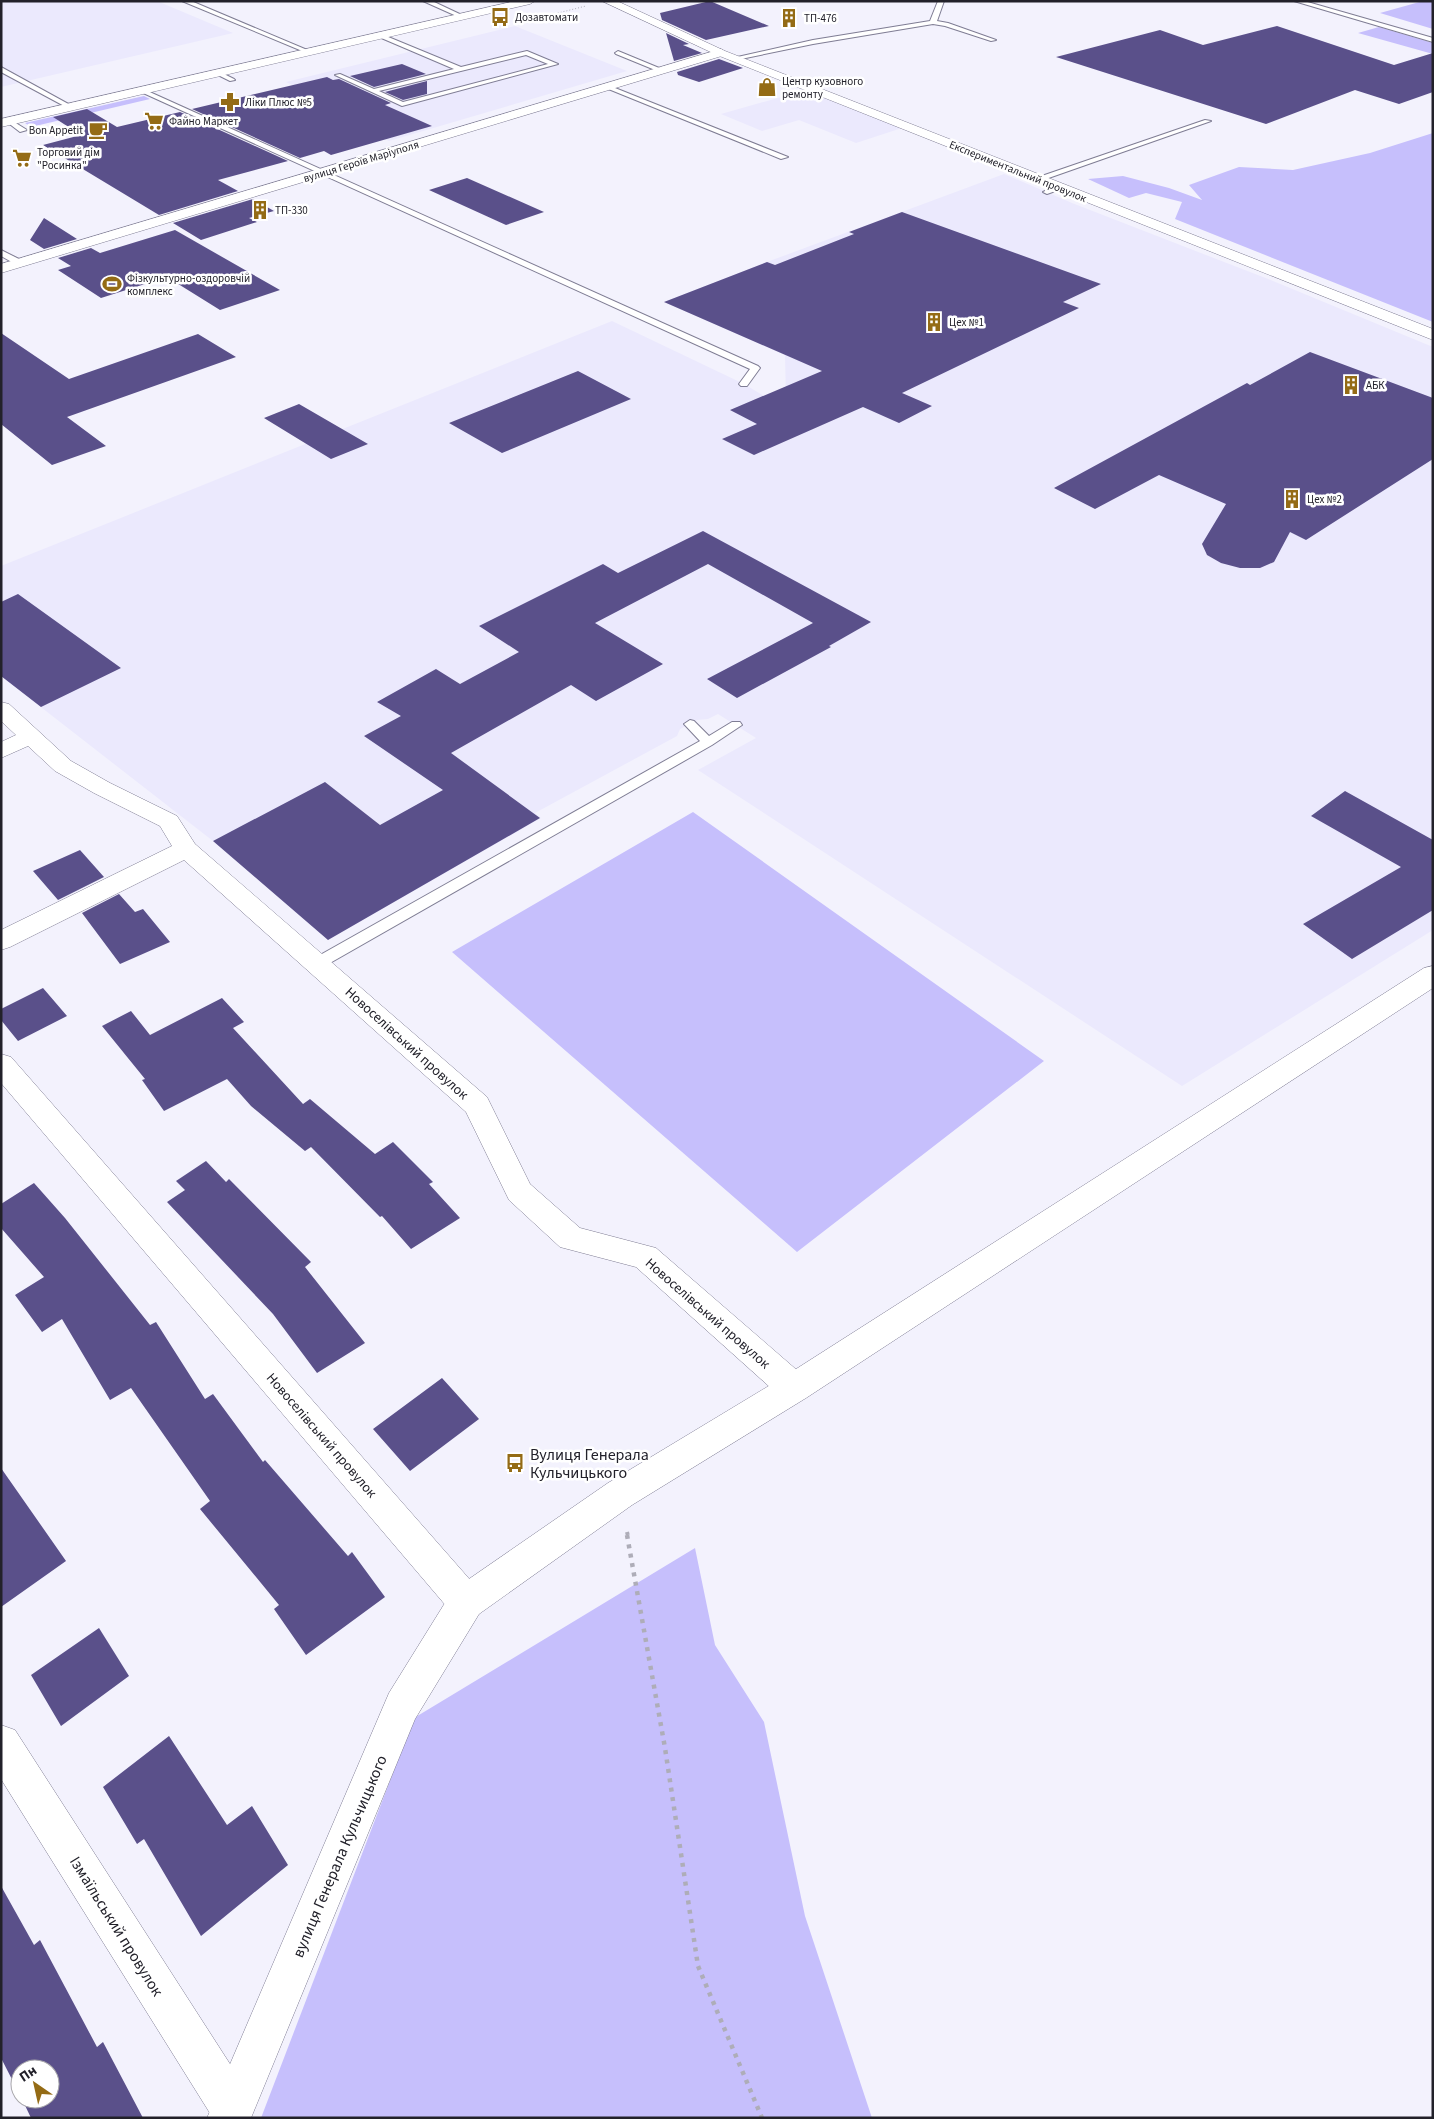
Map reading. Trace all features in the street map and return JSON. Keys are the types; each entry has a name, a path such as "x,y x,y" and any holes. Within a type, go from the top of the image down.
{"street":[{"path":"5,122 530,1"},
{"name":"Експериментальний провулок","path":"607,1 721,53 1037,179 1053,190 1433,335"},
{"name":"вулиця Героїв Маріуполя","path":"1,269 721,53"},
{"name":"Новоселівський провулок","path":"1,708 63,766 168,821 186,849 318,963 477,1105 519,1192 571,1238 645,1256 794,1388"},
{"path":"1,751 32,736"},
{"path":"1,941 186,849"},
{"path":"466,1602 620,1494 794,1388 1433,975"},
{"name":"Новоселівський провулок","path":"1,1064 466,1602"},
{"name":"вулиця Генерала Кульчицького","path":"231,2113 402,1706 466,1602"},
{"name":"Ізмаїльський провулок","path":"1,1744 231,2113"}],"lane":[{"path":"185,1 310,52"},
{"path":"426,1 463,17"},
{"path":"933,22 941,1"},
{"path":"1297,1 1433,40"},
{"path":"736,58 813,42 933,22 946,24 993,40"},
{"path":"381,36 460,69"},
{"path":"338,75 373,91 402,104 555,64 528,53 373,91"},
{"path":"618,53 662,70"},
{"path":"1,68 70,107"},
{"path":"218,73 232,80"},
{"path":"608,87 784,157"},
{"path":"143,90 755,368 744,384"},
{"path":"166,100 179,97"},
{"path":"1037,179 1207,121"},
{"path":"5,122 24,130"},
{"path":"1,252 20,263"},
{"path":"690,724 708,742"},
{"path":"318,963 736,725"}],"path":[{"path":"620,1494 665,1748 698,1966 762,2118"}],"shaded area":[{"path":"1,1 157,1 233,33 1,87"},
{"path":"1423,1 1433,1 1433,29 1380,13"},
{"path":"515,26 627,71 389,141 347,121 358,117 286,82"},
{"path":"1379,27 1433,43 1433,54 1358,33"},
{"path":"806,90 905,127 856,143 799,120 762,131 721,114"},
{"path":"144,96 150,99 31,127 25,123"},
{"path":"1433,133 1433,322 1175,219 1182,202 1146,193 1129,198 1088,179 1123,176 1169,188 1202,200 1189,185 1239,167 1293,170 1370,153"},
{"path":"1004,174 1433,347 1433,930 1182,1086 698,770 756,738 718,714 708,719 697,720 680,729 677,736 535,813 541,818 328,940 213,841 1,676 1,566 612,321 744,384 776,403 786,399 785,355 664,302"},
{"path":"693,812 1044,1061 797,1252 452,952"},
{"path":"695,1548 715,1645 764,1722 805,1916 872,2118 261,2118 414,1718"}],"building":[{"path":"710,1 769,26 706,40 662,20 660,13"},
{"path":"1277,26 1394,65 1433,53 1433,92 1399,104 1355,90 1266,124 1056,57 1160,30 1203,45"},
{"path":"666,33 689,44 683,45 702,53 674,61"},
{"path":"719,59 743,68 699,82 678,75 677,72"},
{"path":"402,64 426,74 374,87 350,76"},
{"path":"327,77 333,80 339,79 391,103 385,105 432,126 331,155 324,151 300,158 192,109"},
{"path":"427,81 427,94 403,100 385,92"},
{"path":"87,109 117,127 180,112 288,161 218,180 238,191 159,215 43,145 81,135 53,117"},
{"path":"467,178 544,212 506,225 429,190"},
{"path":"253,199 274,211 249,218 257,222 201,240 173,223"},
{"path":"902,212 1101,284 1063,302 1079,308 902,393 932,406 899,423 863,407 754,455 722,439 757,424 730,410 822,371 664,302 767,262 775,265 854,234 849,232"},
{"path":"44,218 77,239 44,249 30,240"},
{"path":"175,230 280,290 220,310 167,277 101,298 58,270 71,266 58,258 91,248 100,253"},
{"path":"1,333 69,379 198,334 236,357 67,417 106,446 52,465 1,424"},
{"name":"Цех №2","path":"1310,352 1433,398 1433,459 1306,540 1290,532 1274,562 1260,568 1240,568 1221,563 1207,555 1202,544 1226,504 1159,475 1095,509 1054,488 1247,383 1250,385"},
{"path":"578,371 631,399 502,453 449,423"},
{"path":"299,404 368,444 331,459 264,418"},
{"path":"703,531 871,622 829,646 831,647 737,698 707,679 813,623 708,564 595,623 663,664 596,701 571,685 451,753 540,818 328,940 213,841 325,782 380,825 443,790 364,736 401,716 377,702 436,669 460,684 519,652 479,626 603,564 618,573"},
{"path":"18,594 121,668 41,707 1,676 1,602"},
{"path":"1345,791 1433,840 1433,910 1352,959 1303,924 1401,867 1311,816"},
{"path":"80,850 104,877 58,900 33,871"},
{"path":"119,894 135,912 143,909 170,942 120,964 82,913"},
{"path":"43,988 67,1016 18,1041 1,1020 1,1009"},
{"path":"222,998 244,1022 233,1028 303,1104 310,1099 375,1154 393,1142 433,1182 429,1184 460,1218 411,1249 382,1216 380,1217 311,1147 305,1151 251,1106 227,1079 164,1111 142,1080 145,1079 102,1026 131,1011 150,1035"},
{"path":"206,1161 226,1182 229,1179 311,1262 305,1267 365,1343 317,1373 273,1314 167,1202 185,1190 176,1181"},
{"path":"34,1183 65,1218 150,1325 156,1322 205,1399 213,1394 263,1462 265,1460 348,1556 352,1552 385,1597 306,1655 274,1609 279,1605 200,1509 210,1501 131,1388 110,1400 62,1319 42,1332 15,1295 44,1277 1,1228 1,1204"},
{"path":"442,1378 479,1419 410,1471 373,1429"},
{"path":"1,1468 66,1561 1,1607"},
{"path":"99,1628 129,1676 61,1726 31,1675"},
{"path":"169,1736 227,1825 252,1806 288,1865 201,1936 144,1839 137,1844 103,1787"},
{"path":"1,1886 34,1945 40,1940 97,2047 103,2042 143,2118 31,2118 27,2109 60,2109 60,2059 10,2059 10,2076 1,2058"}],"place":[{"name":"Дозавтомати","path":"500,17"},
{"name":"ТП-476","path":"789,18"},
{"name":"Центр кузовного ремонту","path":"767,87"},
{"name":"Ліки Плюс №5","path":"230,102"},
{"name":"Файно Маркет","path":"154,121"},
{"name":"Bon Appetit","path":"98,130"},
{"name":"Торговий дім \"Росинка\"","path":"22,158"},
{"name":"ТП-330","path":"260,210"},
{"name":"Фізкультурно-оздоровчій комплекс","path":"112,284"},
{"name":"Цех №1","path":"934,322"},
{"name":"АБК","path":"1351,385"},
{"name":"Цех №2","path":"1292,499"},
{"name":"Вулиця Генерала Кульчицького","path":"515,1463"}]}
